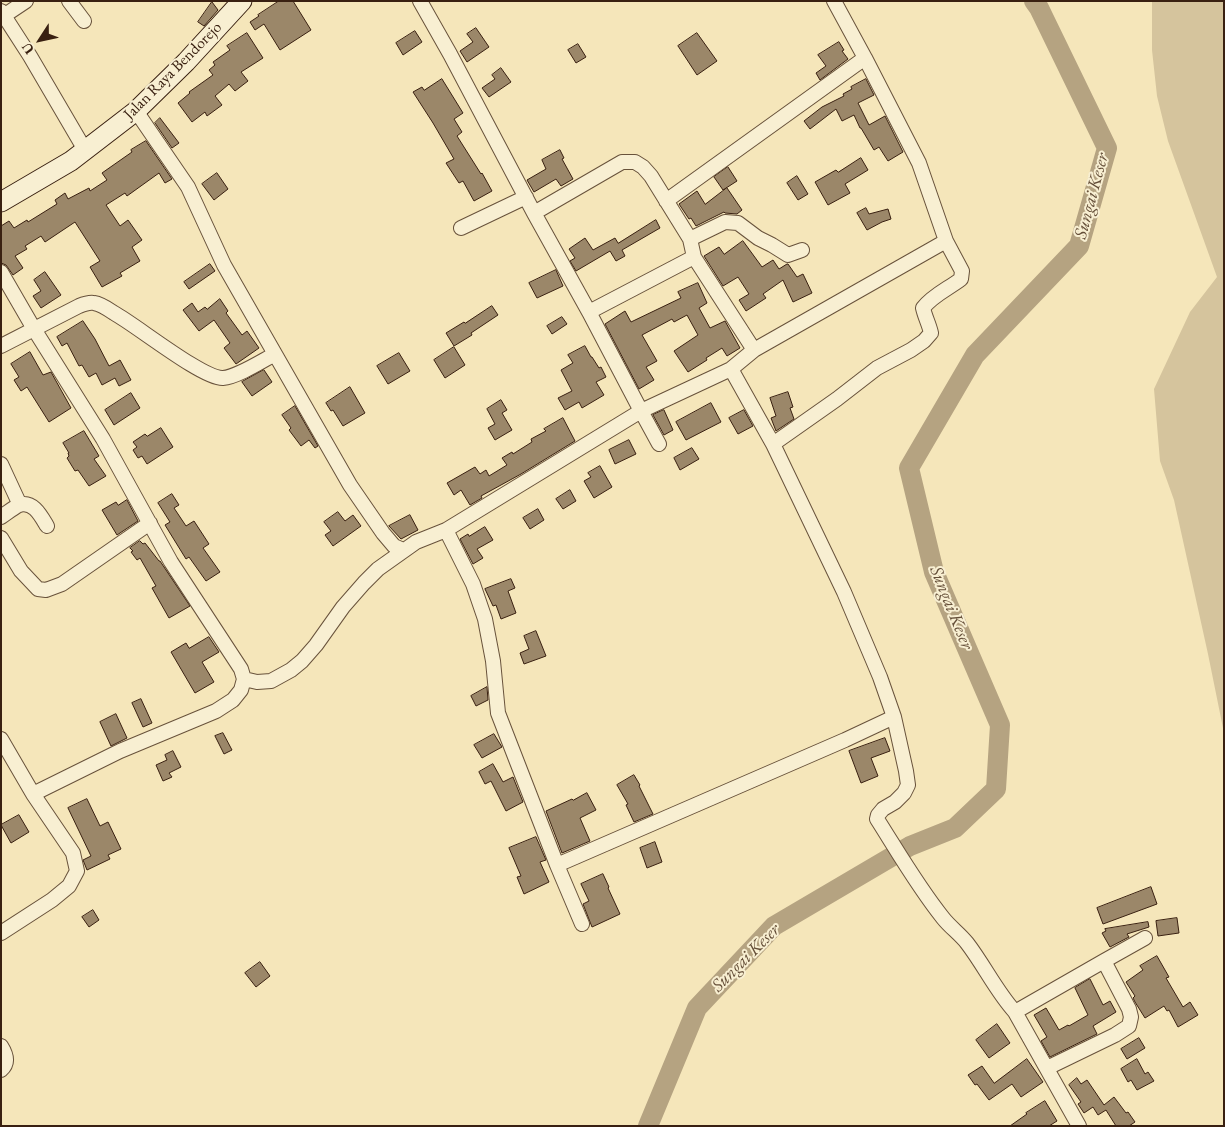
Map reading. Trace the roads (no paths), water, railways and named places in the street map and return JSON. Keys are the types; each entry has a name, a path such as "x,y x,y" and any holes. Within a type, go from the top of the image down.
{"main road":[{"name":"Jalan Raya Bendorejo","path":"1,202 72,161 136,111 186,62 239,2"}],"street":[{"path":"26,1 3,13 85,150"},
{"path":"69,1 84,21"},
{"path":"420,1 659,444"},
{"path":"773,444 877,368 924,341 931,333 923,308 936,294 951,287 961,279 962,271 946,241 919,163 866,58 834,1"},
{"path":"666,201 866,58"},
{"path":"136,111 188,188 224,266 350,484 383,533 394,546 403,550"},
{"path":"534,214 622,162 635,162 651,176 690,239 694,257 754,350"},
{"path":"461,228 526,197"},
{"path":"690,239 725,222 738,223 758,238 788,255 802,250"},
{"path":"244,679 258,682 271,681 291,670 316,645 343,607 364,583 378,569 403,550 416,542 446,530 641,411 731,369 754,350 946,241"},
{"path":"589,312 694,257"},
{"path":"1,272 34,329 103,439 171,562 241,669 244,679 241,690 233,700 216,712 120,751 33,794"},
{"path":"1,346 79,306 91,302 99,304 121,316 194,367 215,378 232,376 275,354"},
{"path":"731,369 773,444 844,592 880,677 894,717 908,785 904,793 895,802 883,809 877,819 918,883 944,919 966,941 1007,1004 1015,1012 1079,1126"},
{"path":"1,464 20,504"},
{"path":"1,517 20,504 29,505 37,510 48,526"},
{"path":"1,538 21,571 38,589 46,590 62,584 150,523"},
{"path":"446,530 473,584 482,610 493,661 498,713 582,924"},
{"path":"557,865 894,717"},
{"path":"1,739 33,794 73,853 77,871 69,886 52,900 1,933"},
{"path":"1015,1012 1145,938"},
{"path":"1048,1068 1115,1035 1128,1026 1131,1017 1129,1009 1104,960"},
{"path":"1,1046 6,1060 4,1068 1,1070"}],"waterway":[{"name":"Sungai Keser","path":"648,1126 697,1008 774,926 910,846 955,828 996,789 1000,725 934,572 909,468 975,355 1079,246 1107,148 1034,1"}]}
